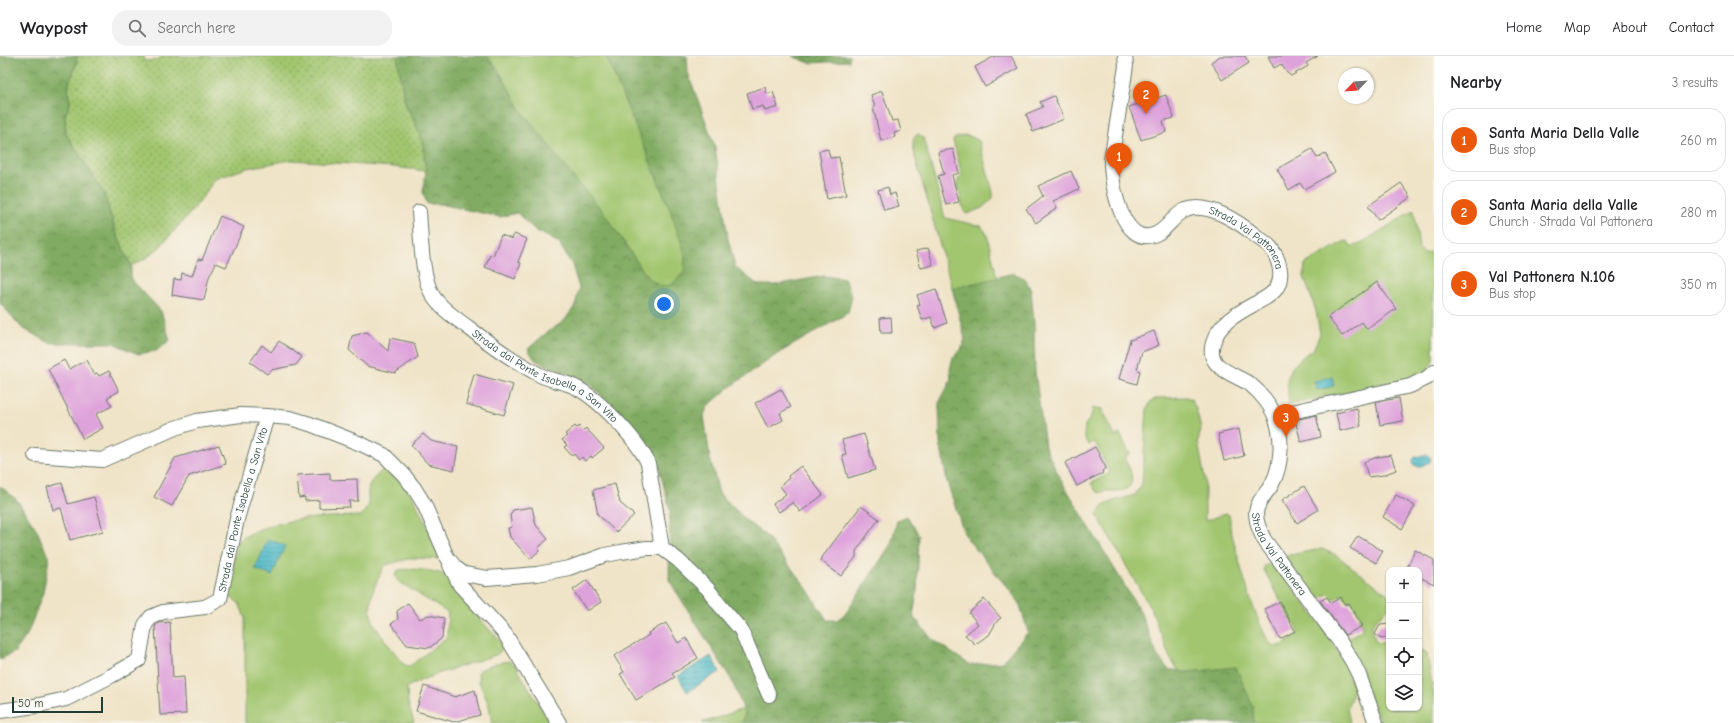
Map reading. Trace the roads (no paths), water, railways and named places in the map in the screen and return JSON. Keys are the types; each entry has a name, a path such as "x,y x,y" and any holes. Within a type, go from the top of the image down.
{"street":[{"name":"Strada Val Pattonera","path":"1126,56 1126,66 1110,161 1115,193 1122,213 1131,230 1141,236 1147,237 1161,232 1181,212 1198,208 1206,209 1218,212 1232,220 1270,247 1280,265 1279,282 1275,290 1267,297 1234,316 1224,324 1212,344 1211,353 1219,367 1253,386 1269,406 1276,419 1280,448 1278,469 1272,484 1259,503 1256,512 1259,528 1265,541 1340,642 1352,661 1359,675 1376,723"},
{"name":"Strada dal Ponte Isabella a San Vito","path":"419,212 428,284 433,296 442,307 495,348 540,375 574,386 587,394 601,406 641,450 648,463 662,548 647,548 621,552 605,555 569,568 537,574 503,577 464,574 456,568 447,557"},
{"path":"1276,419 1287,413 1410,386 1427,378 1434,372"},
{"name":"Strada dal Ponte Isabella a San Vito","path":"35,455 102,460 175,428 197,421 241,415 290,418 310,424 384,455 403,474 424,504 451,568 460,585 505,634 559,723"},
{"name":"Strada dal Ponte Isabella a San Vito","path":"0,711 36,706 66,699 139,660 145,625 151,617 163,612 205,607 220,599 237,519 267,416"},
{"path":"662,548 678,560 708,589 741,630 769,695"}],"water":[{"path":"1332,377 1334,386 1317,390 1314,381"},
{"path":"1427,454 1431,458 1430,462 1419,467 1414,465 1413,460 1415,457"},
{"path":"268,539 285,546 272,576 255,569"},
{"path":"711,656 720,672 687,692 678,676"}],"place":[{"name":"Santa Maria della Valle","path":"1146,114"},
{"name":"Santa Maria Della Valle","path":"1119,176"},
{"name":"Val Pattonera N.106","path":"1286,437"}]}
